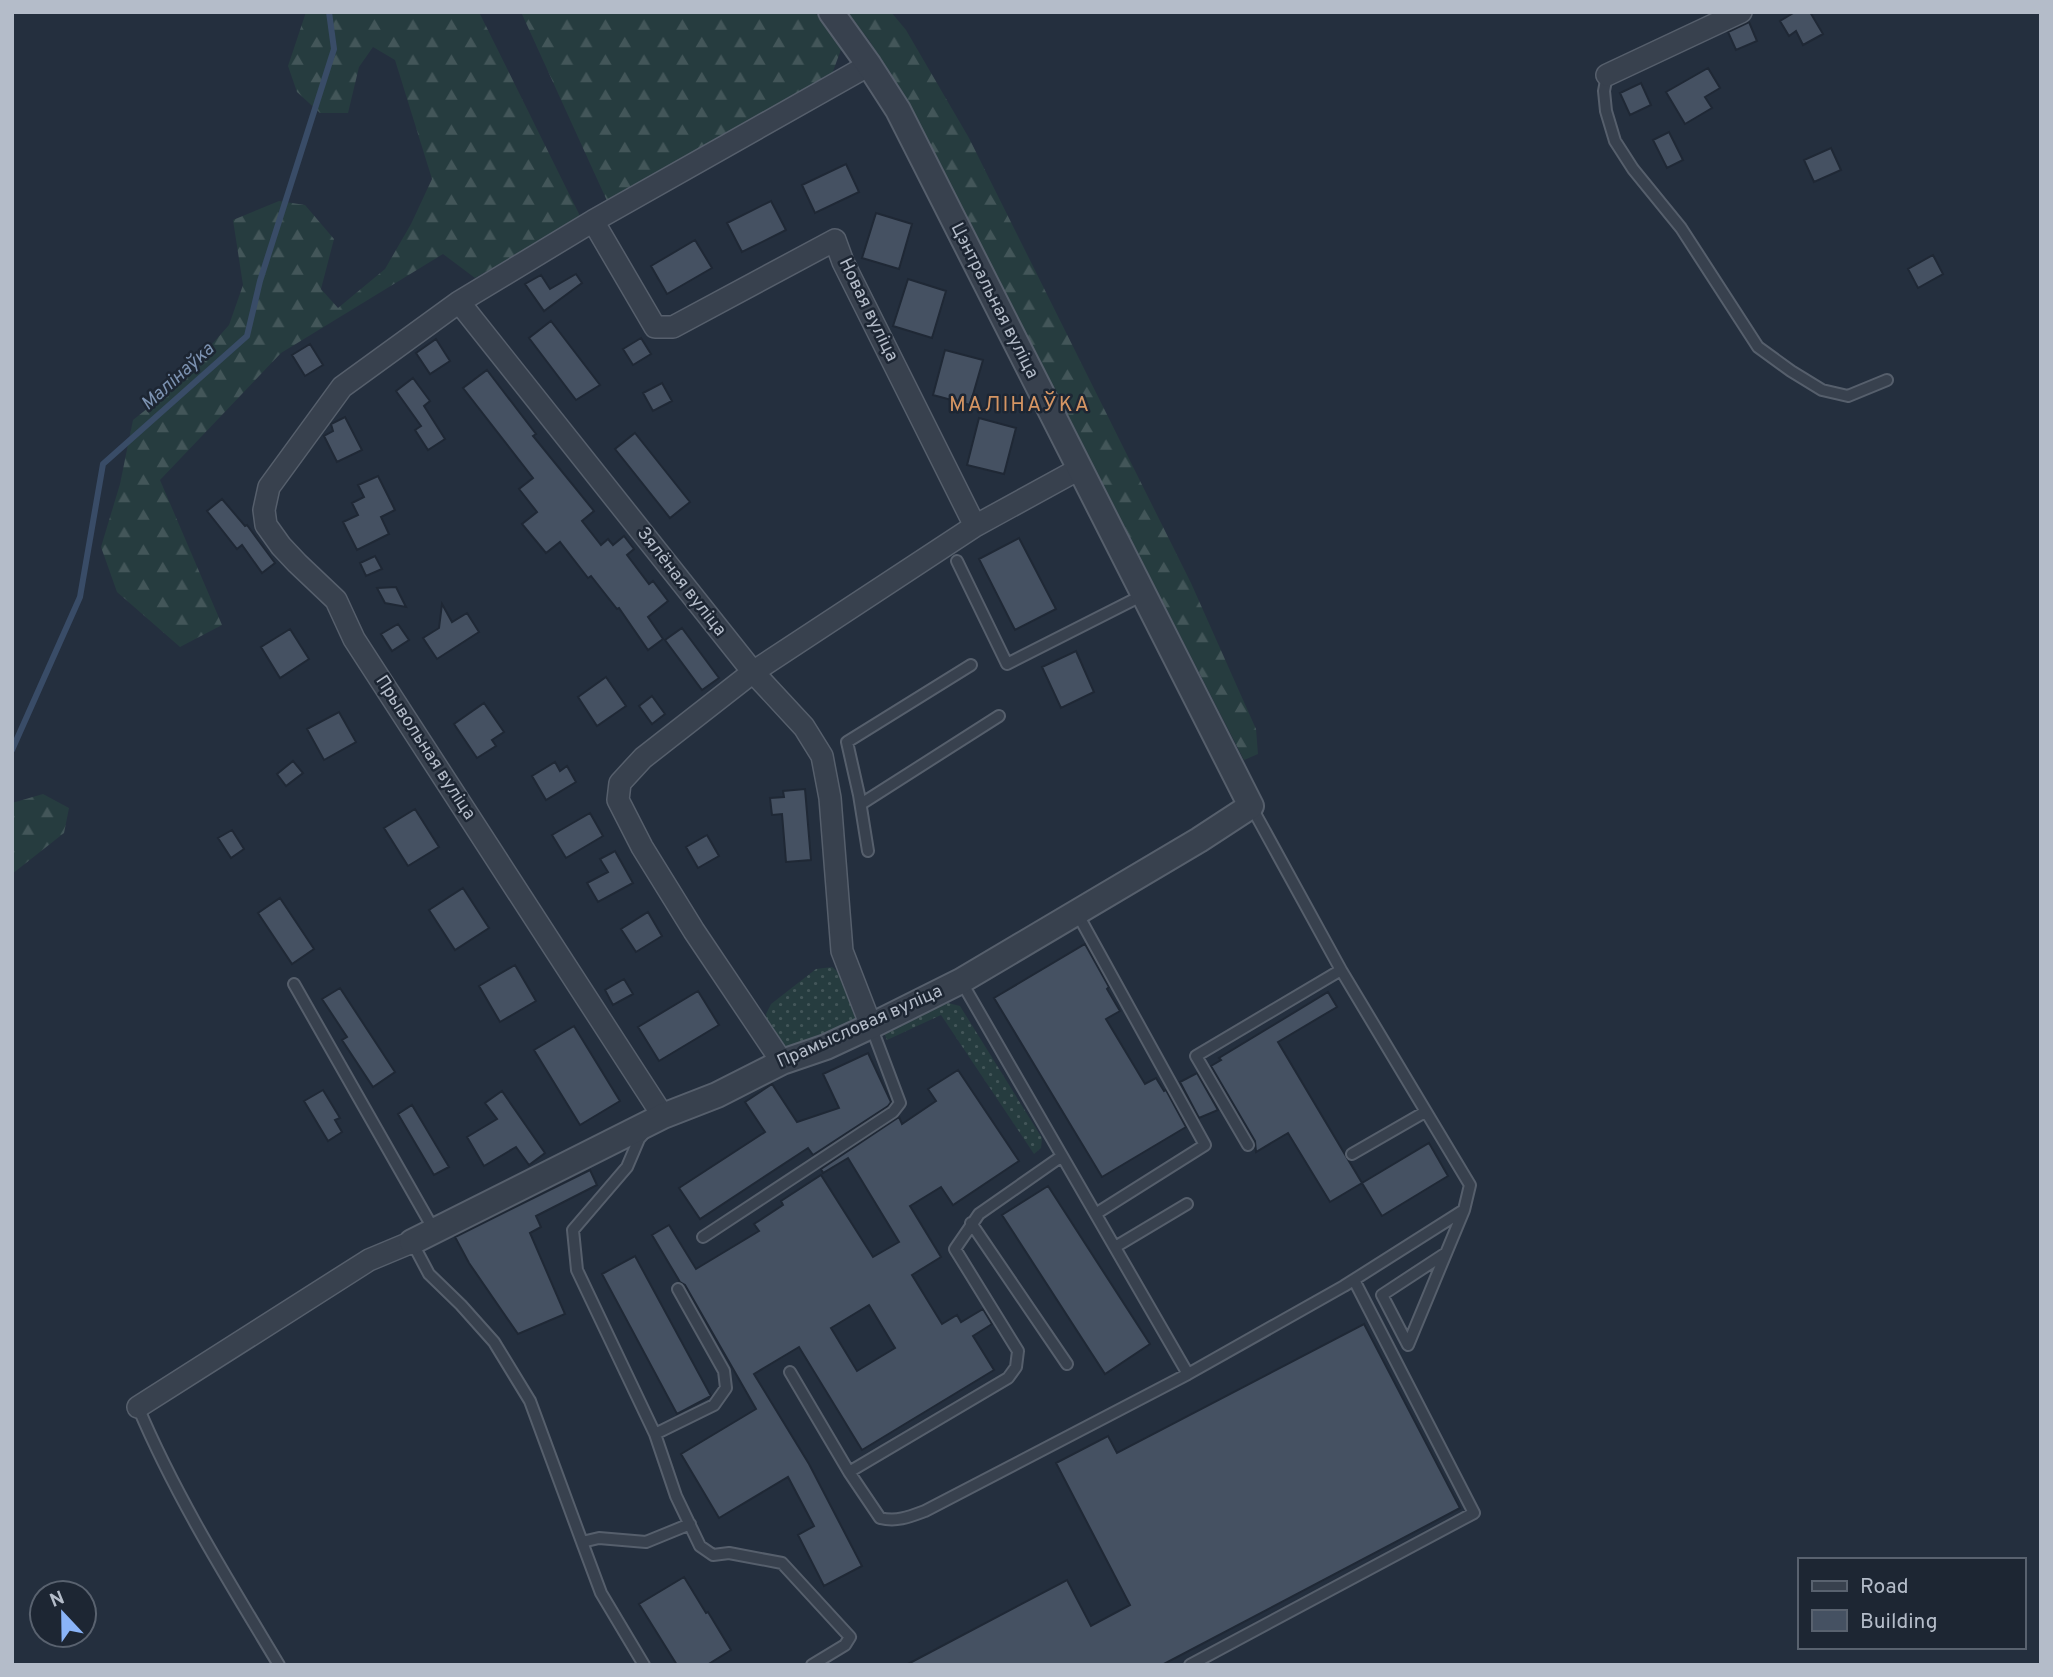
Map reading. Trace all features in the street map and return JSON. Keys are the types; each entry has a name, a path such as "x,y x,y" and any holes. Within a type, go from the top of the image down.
{"street":[{"name":"Цэнтральная вуліца","path":"831,12 898,110 1251,806"},
{"path":"1607,75 1741,12"},
{"path":"459,302 593,221 869,65"},
{"name":"Новая вуліца","path":"593,221 655,327 673,327 835,240 843,262 975,526"},
{"name":"Прывольная вуліца","path":"459,302 342,387 269,487 264,510 266,525 297,563 336,600 354,639 660,1118"},
{"name":"Зялёная вуліца","path":"459,302 753,672 804,727 822,756 830,798 842,951 871,1026"},
{"path":"782,1062 694,931 642,847 618,800 620,783 643,758 753,672 975,526 1079,469"},
{"name":"Прамысловая вуліца","path":"423,1236 660,1118 782,1062 825,1047 961,981 1199,840 1251,806"},
{"path":"138,1406 369,1260 423,1236"}],"lane":[{"path":"1607,75 1604,91 1606,111 1615,141 1633,169 1681,228 1758,347 1791,372 1822,390 1848,396 1887,380"},
{"path":"957,561 1007,664 1143,595"},
{"path":"868,851 847,742 971,665"},
{"path":"860,804 999,716"},
{"path":"1251,806 1341,970 1470,1185 1464,1210 1409,1345 1381,1295 1446,1253"},
{"path":"1077,913 1205,1145 1097,1213"},
{"path":"1248,1145 1196,1056 1341,970"},
{"path":"961,981 1188,1374"},
{"path":"294,984 423,1236 429,1274 494,1342 530,1401 601,1592 644,1665"},
{"path":"703,1237 893,1112 900,1103 871,1026"},
{"path":"1352,1154 1425,1112"},
{"path":"660,1118 639,1139 627,1167 573,1230 577,1270 655,1434 676,1496 700,1546 713,1555 729,1553 782,1563 850,1637 845,1645 812,1665"},
{"path":"849,1472 1008,1378 1016,1367 1018,1351 955,1249 979,1214 1062,1156"},
{"path":"1115,1247 1187,1203"},
{"path":"790,1372 849,1472 880,1518 891,1521 905,1519 1188,1374 1354,1280 1464,1210"},
{"path":"971,1223 1067,1364"},
{"path":"1190,1665 1474,1513 1354,1280"},
{"path":"655,1434 714,1405 726,1388 724,1371 678,1289"},
{"path":"138,1406 154,1446 184,1506 279,1665"},
{"path":"582,1542 599,1538 646,1542 690,1524"}],"green space":[{"path":"306,12 479,12 581,218 475,278 443,254 281,353 160,480 222,625 180,647 117,592 101,547 120,484 133,420 173,388 229,325 243,285 233,220 279,201 305,205 334,239 321,289 338,308 385,269 411,224 432,179 395,60 373,47 359,67 348,113 320,113 297,92 288,66"},
{"path":"521,12 813,12 829,23 843,44 832,74 608,203"},
{"path":"846,12 891,12 906,30 969,138 1191,583 1256,729 1258,754 1244,760 910,109 869,40"},
{"path":"43,794 69,808 64,833 12,874 12,803"},
{"path":"832,967 843,976 858,1023 793,1049 781,1048 767,1024 766,1014 771,1004 816,969"},
{"path":"944,1002 960,1006 1042,1138 1041,1148 1034,1154 941,1015 887,1040 884,1033"}],"building":[{"path":"1795,12 1810,12 1823,34 1803,45 1796,31 1789,36 1780,21"},
{"path":"1749,22 1757,41 1736,50 1728,32"},
{"path":"1708,68 1720,88 1705,97 1712,108 1685,124 1666,92"},
{"path":"1641,83 1651,105 1630,115 1620,93"},
{"path":"1669,132 1683,160 1667,168 1653,140"},
{"path":"1831,148 1841,170 1814,182 1804,160"},
{"path":"846,164 859,192 815,213 802,185"},
{"path":"771,201 786,230 742,252 727,223"},
{"path":"876,213 912,224 899,269 862,258"},
{"path":"695,240 712,268 667,294 651,266"},
{"path":"1933,255 1943,274 1918,288 1908,269"},
{"path":"576,274 582,283 544,311 525,284 541,275 550,289"},
{"path":"908,279 946,291 932,338 893,326"},
{"path":"551,321 600,385 576,400 529,338"},
{"path":"641,338 651,354 633,365 623,349"},
{"path":"436,339 450,361 430,374 416,353"},
{"path":"310,344 323,365 305,376 292,355"},
{"path":"945,350 983,360 970,405 933,395"},
{"path":"487,370 536,434 533,436 594,511 582,521 601,545 608,539 613,545 624,536 634,549 627,555 649,584 653,581 668,601 648,617 663,639 648,650 619,608 617,609 591,576 588,578 560,542 546,553 522,524 537,512 519,489 533,478 463,388"},
{"path":"413,378 430,401 424,406 445,439 428,450 415,430 421,426 396,391"},
{"path":"662,383 672,401 653,411 643,393"},
{"path":"345,417 362,450 337,462 324,436 333,431 331,424"},
{"path":"979,418 1016,428 1004,474 967,465"},
{"path":"635,433 690,502 670,518 615,449"},
{"path":"378,476 395,510 381,517 389,534 357,550 343,522 358,515 352,503 364,497 358,485"},
{"path":"222,499 245,526 247,525 275,563 262,573 242,545 237,549 207,511"},
{"path":"1019,538 1056,609 1015,630 979,559"},
{"path":"375,556 382,569 366,576 360,563"},
{"path":"396,587 406,607 385,603 377,588"},
{"path":"442,604 452,622 467,613 479,632 437,659 423,638 439,628"},
{"path":"398,624 409,640 392,651 381,634"},
{"path":"682,628 719,678 702,690 665,640"},
{"path":"290,629 309,659 280,678 261,647"},
{"path":"1076,651 1094,692 1061,708 1042,667"},
{"path":"606,677 626,706 597,726 578,697"},
{"path":"652,696 665,714 652,724 639,706"},
{"path":"484,703 504,732 492,740 496,746 477,758 454,724"},
{"path":"339,712 356,742 324,760 307,729"},
{"path":"293,761 303,773 286,786 277,774"},
{"path":"555,762 560,771 567,766 576,782 546,800 532,776"},
{"path":"805,789 811,860 786,862 782,814 772,815 770,798 784,797 783,791"},
{"path":"415,809 439,847 408,866 384,828"},
{"path":"590,813 603,836 566,858 552,835"},
{"path":"232,830 244,849 231,858 218,838"},
{"path":"707,835 719,856 698,868 686,847"},
{"path":"615,851 633,883 598,902 587,883 608,872 600,859"},
{"path":"463,888 489,928 455,950 429,910"},
{"path":"280,898 314,949 292,964 258,913"},
{"path":"648,912 662,936 636,952 621,929"},
{"path":"1085,944 1120,1011 1106,1019 1145,1084 1156,1078 1164,1091 1166,1090 1186,1127 1102,1177 994,998"},
{"path":"515,965 536,1001 500,1022 479,986"},
{"path":"624,979 633,994 613,1005 605,990"},
{"path":"340,988 395,1072 373,1087 342,1040 347,1037 322,999"},
{"path":"698,991 719,1025 659,1061 638,1027"},
{"path":"1328,992 1337,1007 1278,1042 1362,1183 1330,1202 1288,1133 1256,1152 1255,1141 1211,1066 1221,1060 1219,1058"},
{"path":"574,1026 620,1101 580,1125 534,1050"},
{"path":"868,1053 891,1102 888,1106 813,1155 808,1148 700,1219 679,1188 765,1132 745,1102 772,1084 797,1122 839,1108 823,1074"},
{"path":"958,1070 1019,1161 953,1205 941,1187 910,1206 941,1257 912,1275 942,1324 957,1315 961,1322 983,1309 992,1324 973,1336 994,1370 862,1450 799,1347 754,1374 809,1464 862,1566 824,1586 798,1535 814,1526 788,1477 719,1518 681,1454 756,1409 685,1285 680,1282 652,1235 669,1225 696,1269 759,1231 754,1224 783,1205 781,1201 821,1175 873,1257 899,1242 848,1158 823,1173 821,1169 899,1117 902,1124 936,1101 928,1089","holes":["869,1305 895,1348 857,1371 831,1328"]},
{"path":"1197,1073 1218,1110 1199,1118 1180,1082"},
{"path":"323,1090 340,1118 335,1120 342,1132 328,1141 304,1101"},
{"path":"502,1091 545,1153 529,1165 516,1147 484,1166 467,1137 497,1119 485,1103"},
{"path":"412,1105 449,1167 434,1175 398,1114"},
{"path":"1429,1143 1448,1176 1382,1216 1362,1183"},
{"path":"590,1170 597,1185 536,1216 541,1227 530,1233 565,1314 518,1334 469,1263 455,1237"},
{"path":"1048,1186 1150,1344 1105,1374 1002,1215"},
{"path":"635,1256 711,1396 677,1414 602,1274"},
{"path":"1364,1324 1460,1508 1162,1665 906,1665 1067,1580 1091,1626 1130,1605 1056,1463 1108,1436 1117,1453"},
{"path":"684,1577 731,1650 707,1665 677,1665 639,1604"}],"waterway":[{"name":"Малінаўка","path":"12,750 80,597 103,464 247,336 260,281 334,49 329,12"}],"district":[{"name":"МАЛІНАЎКА","path":"1020,405"}]}
